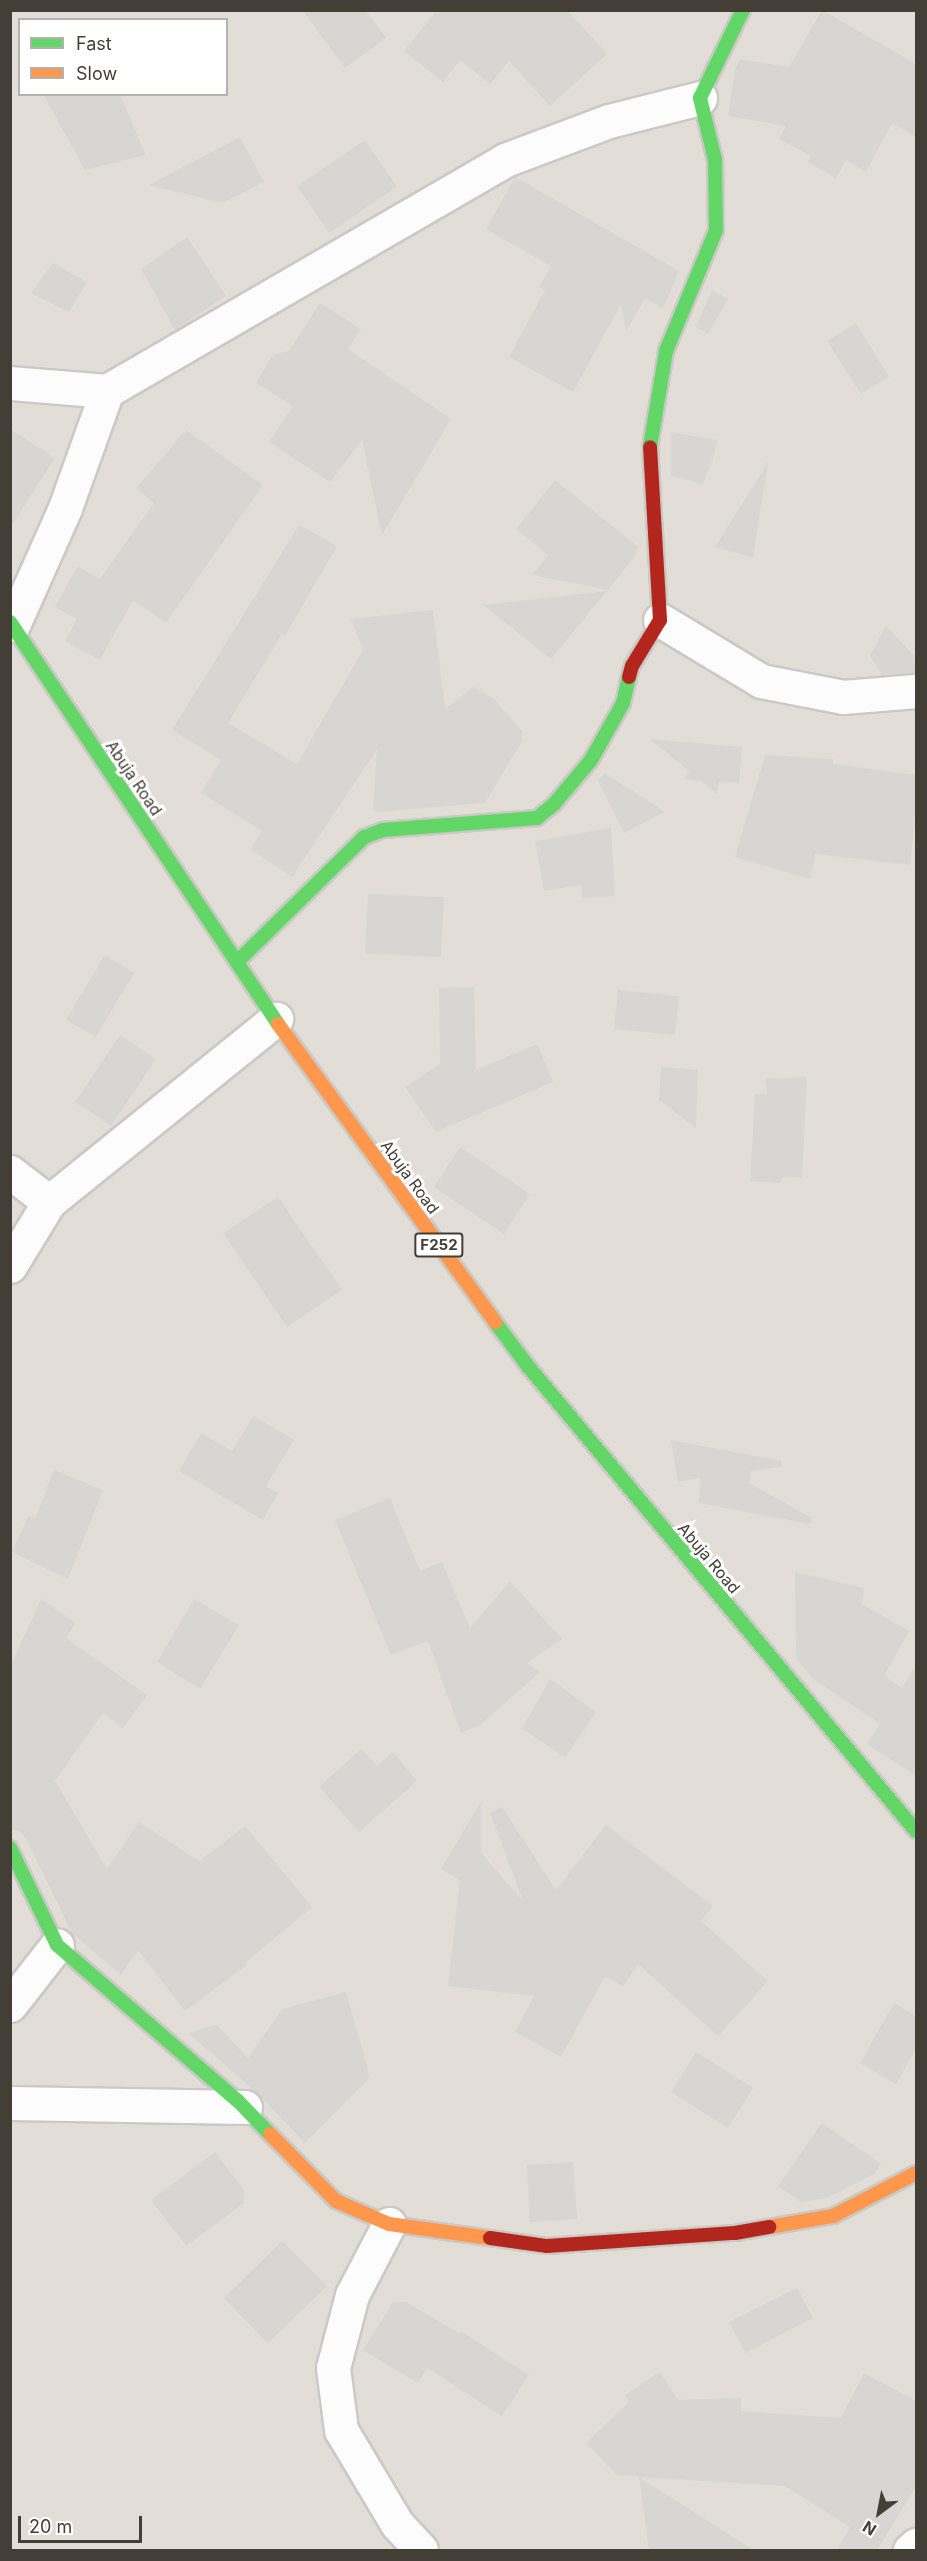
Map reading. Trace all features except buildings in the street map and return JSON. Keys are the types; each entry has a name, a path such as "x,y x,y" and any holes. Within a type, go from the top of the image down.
{"street":[{"path":"237,962 364,837 383,830 537,818 555,804 591,760 610,730 623,704 632,666 660,620 650,444 666,351 716,230 715,160 700,98 742,10"},
{"path":"10,383 107,391 505,160 609,121 700,98"},
{"path":"12,623 65,508 107,391"},
{"path":"660,620 761,681 843,697 916,690"},
{"name":"Abuja Road","path":"12,623 276,1019 527,1365 916,1831"},
{"path":"10,1266 49,1202 276,1019"},
{"path":"10,1172 49,1202"},
{"path":"10,1848 57,1945 245,2107 336,2201 389,2224 547,2246 735,2233 833,2216 916,2173"},
{"path":"10,2005 57,1945"},
{"path":"10,2103 245,2107"},
{"path":"389,2224 352,2295 333,2368 341,2430 397,2524 421,2550"},
{"path":"910,2550 916,2545"}],"shaded area":[{"path":"11,11 916,11 916,2550 11,2550"}],"traffic: fast":[{"path":"650,447 666,351 716,230 715,160 700,98 743,10"},
{"path":"10,622 278,1024"},
{"path":"237,962 364,837 383,830 537,818 554,804 591,760 623,703 629,677"},
{"path":"495,1322 527,1365 916,1831"},
{"path":"10,1848 57,1945 238,2101 270,2134"}],"traffic: slow":[{"path":"278,1024 495,1322"},
{"path":"270,2134 336,2201 389,2224 490,2238"},
{"path":"769,2227 833,2216 916,2173"}],"traffic: jam":[{"path":"629,677 632,666 660,620 650,447"},
{"path":"490,2238 547,2246 735,2233 769,2227"}]}
